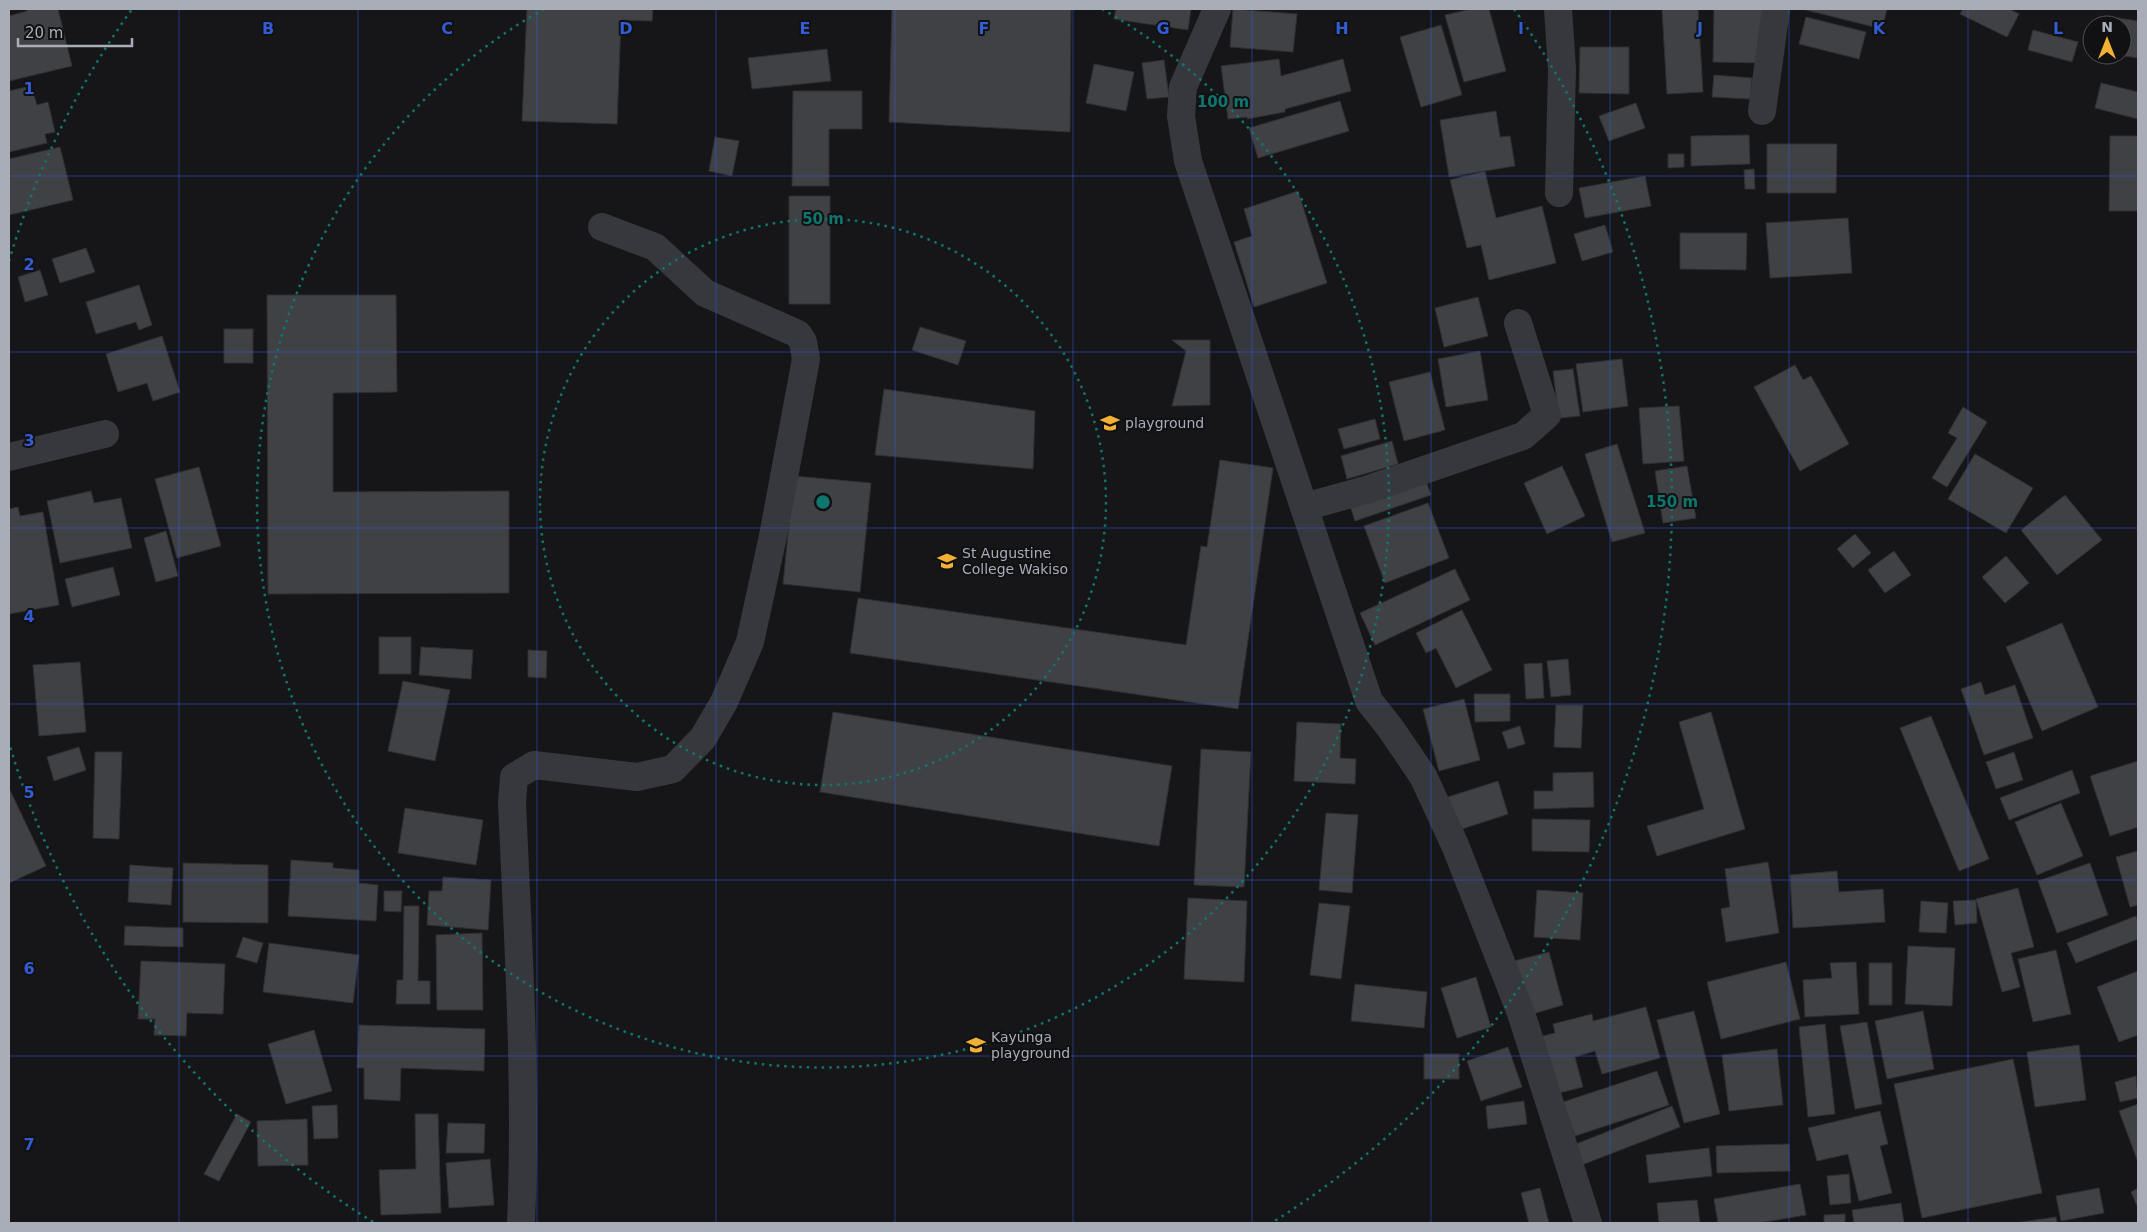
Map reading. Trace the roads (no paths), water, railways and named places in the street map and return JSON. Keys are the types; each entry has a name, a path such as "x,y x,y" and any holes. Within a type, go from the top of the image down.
{"street":[{"path":"1218,9 1183,88 1181,116 1188,161 1369,701 1423,776 1459,854 1521,1013 1588,1223"},
{"path":"1558,9 1562,69 1559,193"},
{"path":"1762,111 1776,9"},
{"path":"521,1223 521,1010 512,802 514,778 534,765 637,777 672,769 703,738 724,702 750,642 773,536 806,359 803,342 798,334 705,294 655,247 602,227"},
{"path":"1304,507 1366,490 1523,436 1547,415 1518,323"},
{"path":"9,457 105,434"}],"place":[{"name":"playground","path":"1110,423"},
{"name":"St Augustine College Wakiso","path":"947,561"},
{"name":"Kayunga playground","path":"976,1045"}]}
